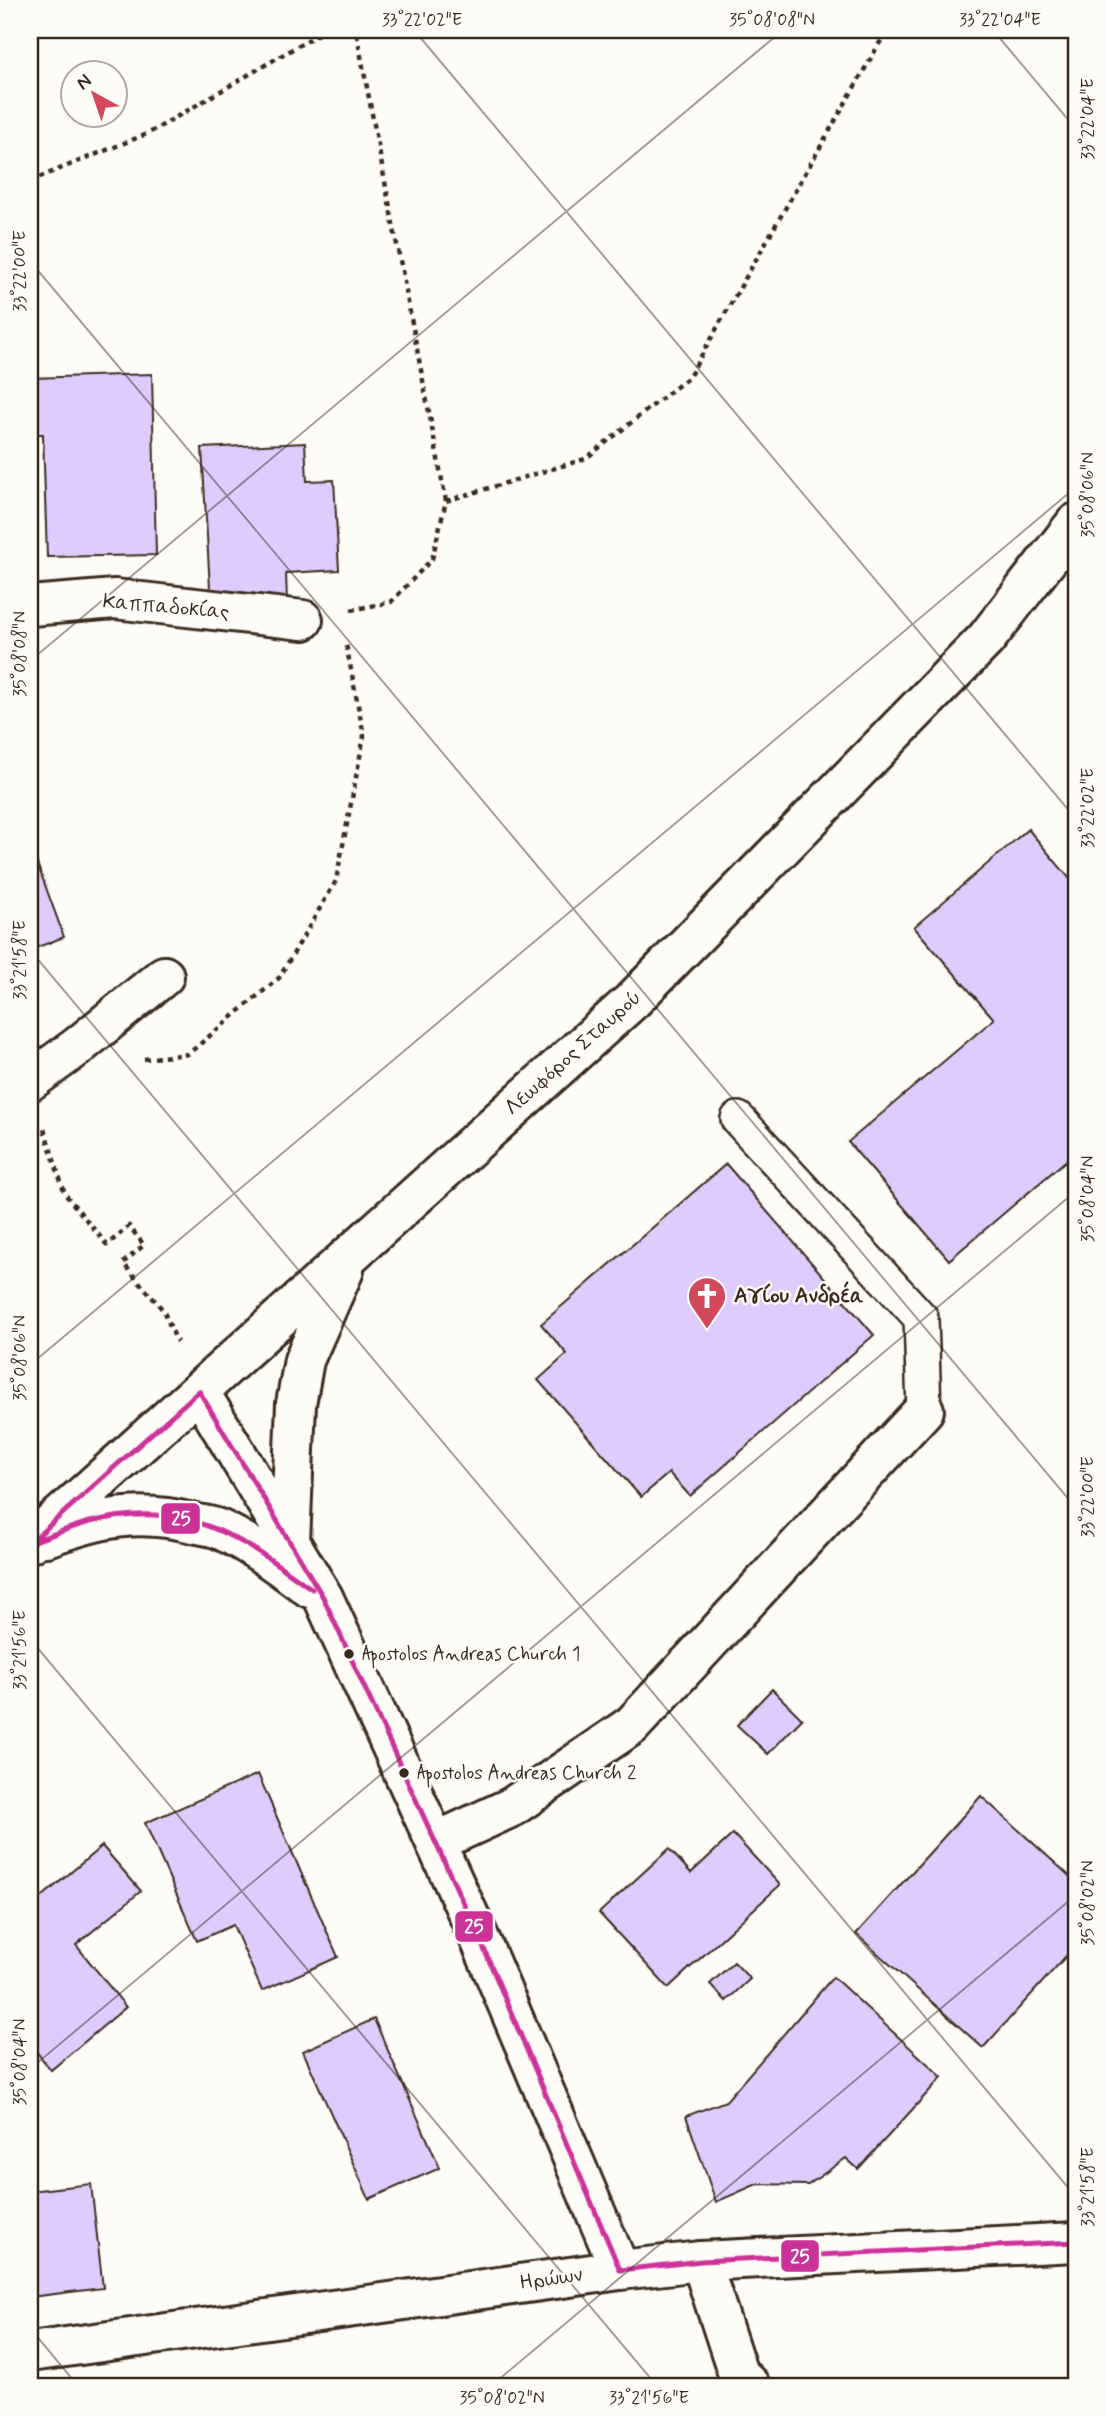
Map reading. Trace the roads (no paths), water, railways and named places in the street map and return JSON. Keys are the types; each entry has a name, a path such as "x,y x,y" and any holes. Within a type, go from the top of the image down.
{"street":[{"name":"Λεωφόρος Σταυρού","path":"30,1543 632,1001 986,639 1076,523"},
{"name":"Καππαδοκίας","path":"30,606 115,599 303,620"},
{"path":"30,1080 77,1047 164,976"},
{"path":"290,1542 296,1404 304,1360 352,1253"},
{"path":"199,1391 323,1597 436,1842 620,2270"},
{"path":"436,1842 512,1807 632,1724 924,1410"},
{"path":"30,1543 90,1522 130,1515 172,1517 218,1528 267,1557 323,1597"},
{"name":"Ηρώων","path":"30,2351 701,2261 1076,2242"},
{"path":"701,2261 738,2374 750,2386"}],"lane":[{"path":"738,1119 921,1318 924,1410"}],"place":[{"name":"Αγίου Ανδρέα","path":"707,1330"},
{"name":"Apostolos Andreas Church 1","path":"349,1654"},
{"name":"Apostolos Andreas Church 2","path":"404,1773"}]}
